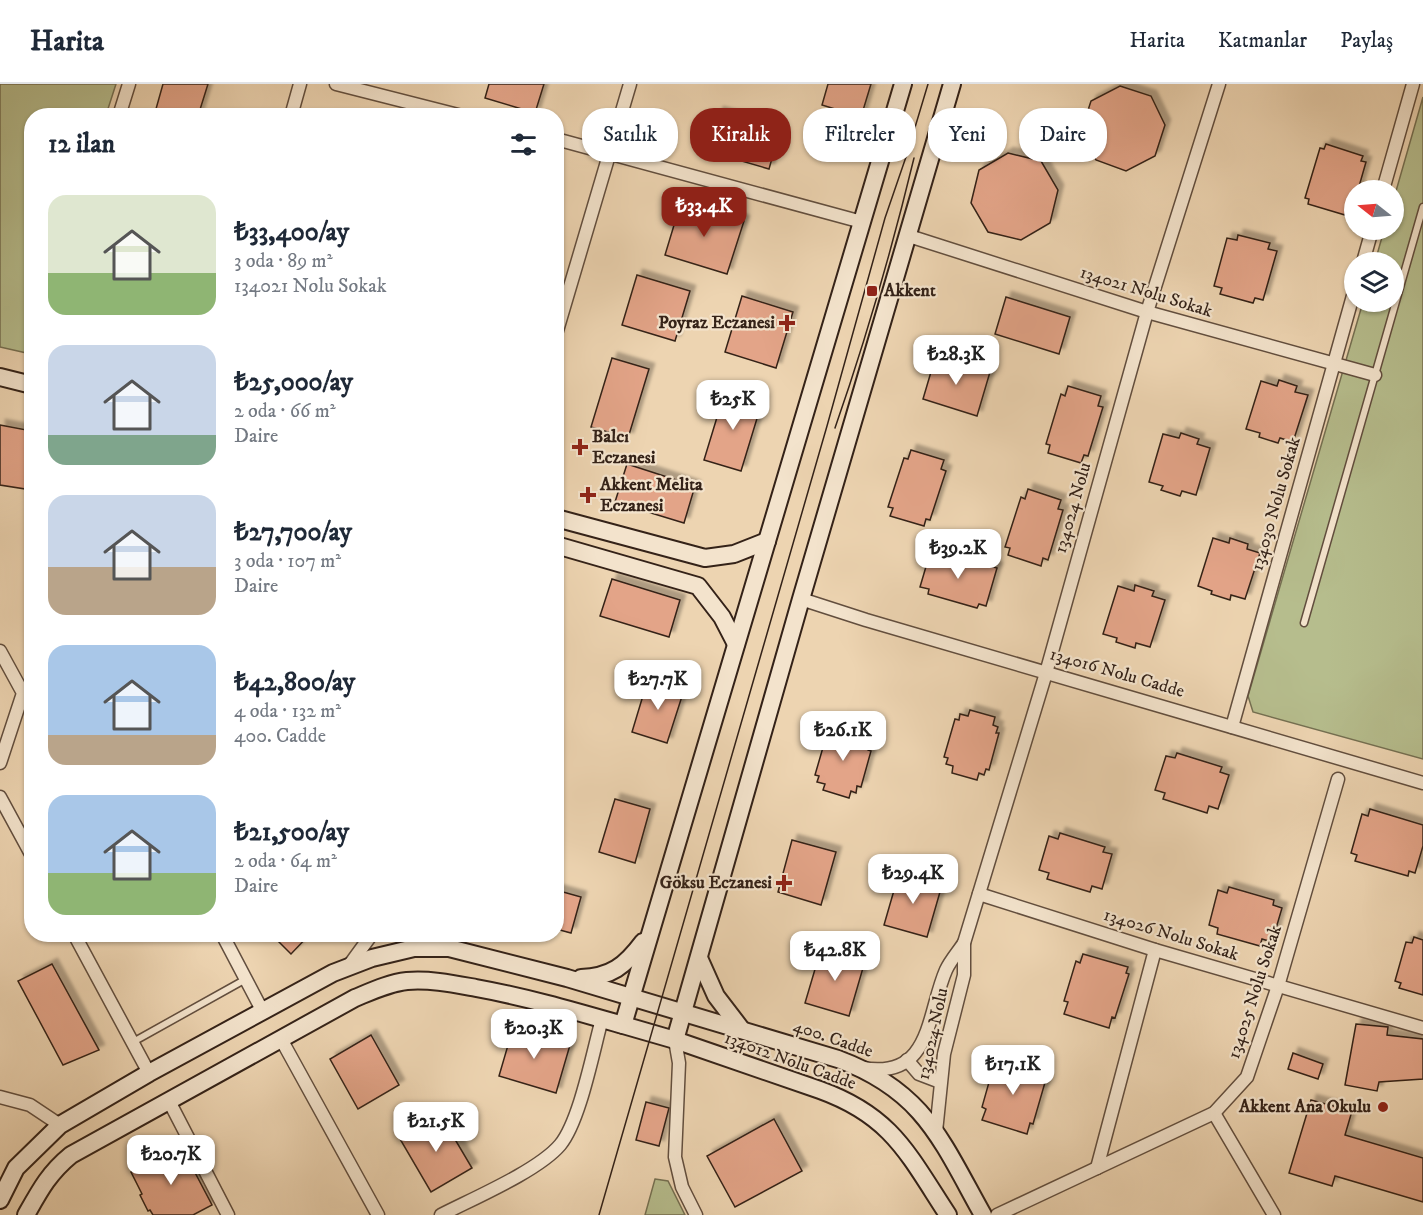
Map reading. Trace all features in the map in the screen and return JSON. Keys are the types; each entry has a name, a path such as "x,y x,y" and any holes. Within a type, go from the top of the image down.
{"main road":[{"path":"623,1025 903,84"},
{"path":"675,1040 952,84"},
{"path":"0,377 24,383"},
{"path":"564,520 705,558 734,554 767,541"},
{"path":"564,547 698,586 722,617 736,644"},
{"path":"0,1200 16,1168 60,1125 262,1010 333,973 372,958 414,948 449,948 567,978 599,977 614,971 630,960 651,932"},
{"path":"699,958 716,996 743,1031"},
{"name":"400. Cadde","path":"567,978 863,1068 904,1095 922,1113 936,1132 983,1215"},
{"name":"134012 Nolu Cadde","path":"26,1215 54,1169 71,1155 355,998 406,981 425,981 484,989 537,1000 675,1040 835,1095 865,1111 884,1125 901,1143 948,1215"}],"street":[{"path":"122,108 129,84"},
{"path":"293,108 300,84"},
{"path":"336,84 430,108"},
{"path":"623,108 630,84"},
{"name":"134024 Nolu","path":"936,1132 944,1054 964,975 964,943 1046,673 1147,312 1218,84"},
{"path":"1386,180 1413,84"},
{"path":"564,141 582,145"},
{"path":"564,307 607,162"},
{"path":"646,162 862,222"},
{"name":"134021 Nolu Sokak","path":"909,236 1147,312 1375,375"},
{"name":"134030 Nolu Sokak","path":"1232,727 1348,312"},
{"name":"134016 Nolu Cadde","path":"801,599 1423,783"},
{"path":"0,651 24,689"},
{"path":"0,763 24,702"},
{"name":"134025 Nolu Sokak","path":"997,1215 1214,1113 1247,1077 1278,986 1338,779"},
{"path":"0,797 24,841"},
{"name":"134026 Nolu Sokak","path":"979,894 1155,950 1423,1028"},
{"path":"78,942 149,1073"},
{"path":"226,942 262,1010"},
{"path":"348,967 366,942"},
{"path":"440,942 449,948"},
{"name":"134024 Nolu","path":"863,1068 882,1070 891,1068 915,1053 926,1036 946,969 964,943"},
{"path":"1097,1168 1155,950"},
{"path":"441,1215 532,1168 559,1146 572,1125 602,1019"},
{"path":"280,1039 378,1215"},
{"path":"675,1040 679,1063 675,1157 682,1187 696,1215"},
{"path":"907,1060 919,1074 940,1082"},
{"path":"0,1097 30,1105 60,1125"},
{"path":"168,1101 228,1215"},
{"path":"1214,1113 1274,1215"}],"lane":[{"path":"1304,623 1420,227 1423,207"},
{"path":"132,1042 246,979"}],"green space":[{"path":"0,84 116,84 108,108 24,108 24,352 0,347"},
{"path":"1423,97 1423,759 1253,712 1248,696 1360,312 1404,312 1404,252 1378,252 1381,240 1404,240 1404,180 1399,180"},
{"path":"655,1179 668,1181 685,1215 645,1215"}],"building":[{"path":"163,84 208,84 200,108 156,108"},
{"path":"489,84 544,84 537,108 518,108 485,98"},
{"path":"828,84 871,84 864,108 832,108 822,105"},
{"path":"1120,86 1151,96 1165,125 1155,156 1126,171 1101,162 1107,162 1107,108 1089,108 1091,101"},
{"path":"1326,144 1363,156 1361,161 1366,162 1361,180 1344,180 1344,215 1308,204 1309,199 1305,198 1320,148 1324,149"},
{"path":"1007,154 1019,156 1019,162 1042,162 1058,190 1050,223 1021,240 988,232 971,203 979,170 993,162 1007,162"},
{"path":"745,162 771,162 769,169"},
{"path":"681,202 744,221 727,274 665,255"},
{"path":"1238,235 1270,243 1268,249 1277,251 1263,300 1255,298 1253,303 1220,294 1222,288 1214,286 1227,238 1237,240"},
{"path":"637,275 690,291 675,341 622,325"},
{"path":"742,296 793,312 776,368 725,352"},
{"path":"1006,297 1070,317 1059,354 995,334"},
{"path":"936,355 990,372 977,416 923,399"},
{"path":"612,358 649,369 628,438 591,427"},
{"path":"1279,380 1297,386 1295,392 1308,395 1293,442 1280,438 1278,443 1259,437 1260,433 1246,429 1261,381 1277,386"},
{"path":"1068,386 1101,396 1098,406 1103,407 1088,456 1084,455 1081,463 1048,453 1050,445 1046,444 1061,394 1065,396"},
{"path":"725,391 762,402 741,471 704,460"},
{"path":"0,425 24,430 24,489 0,485"},
{"path":"1181,433 1199,439 1197,444 1210,448 1196,495 1182,491 1180,496 1161,490 1163,486 1149,482 1163,434 1179,438"},
{"path":"911,450 944,460 941,469 946,471 930,520 926,519 924,526 890,516 893,508 888,507 904,458 908,459"},
{"path":"627,464 695,486 684,523 615,502"},
{"path":"1028,489 1061,500 1058,509 1063,510 1048,560 1043,558 1041,566 1008,555 1010,548 1005,547 1021,497 1025,499"},
{"path":"1213,538 1229,543 1230,538 1248,544 1247,549 1260,553 1245,599 1231,595 1230,600 1211,594 1212,591 1198,586"},
{"path":"940,552 997,568 986,606 979,604 977,608 928,594 929,589 920,587 930,553 939,556"},
{"path":"612,579 680,600 669,637 600,616"},
{"path":"1135,585 1154,591 1152,596 1165,600 1150,647 1136,643 1135,648 1116,642 1117,638 1103,634 1118,586 1134,591"},
{"path":"648,679 684,690 667,743 632,732"},
{"path":"970,710 995,717 993,725 998,727 996,733 999,733 989,770 986,769 984,775 979,773 977,780 952,773 953,766 946,764 948,758 944,757 955,719 959,720 960,714 968,716"},
{"path":"841,728 867,735 865,743 869,745 868,750 871,751 861,787 857,786 856,793 851,791 849,798 823,790 825,784 817,782 819,776 815,775 826,737 830,738 832,732 839,734"},
{"path":"1177,753 1222,767 1220,772 1229,775 1218,809 1209,806 1207,813 1163,799 1165,793 1155,790 1166,756 1175,758"},
{"path":"615,799 650,809 635,863 599,852"},
{"path":"1370,809 1423,825 1423,846 1415,873 1409,871 1408,876 1355,861 1357,855 1351,853 1362,814 1368,816"},
{"path":"1060,833 1105,847 1103,852 1112,854 1102,889 1092,886 1090,892 1047,879 1049,873 1039,870 1049,836 1058,839"},
{"path":"792,840 836,852 821,905 778,892"},
{"path":"899,873 942,885 927,937 884,925"},
{"path":"1229,887 1274,900 1273,905 1282,908 1272,942 1262,939 1260,946 1217,934 1218,928 1209,925 1218,890 1227,893"},
{"path":"564,892 581,897 571,933 564,931"},
{"path":"1414,937 1423,940 1423,995 1399,988 1401,983 1395,981 1406,942 1412,943"},
{"path":"279,942 302,942 291,954"},
{"path":"821,949 865,961 849,1016 805,1003"},
{"path":"1083,954 1128,967 1126,973 1129,974 1115,1018 1112,1017 1109,1028 1064,1014 1068,1002 1064,1001 1076,961 1080,963"},
{"path":"52,964 99,1050 63,1065 18,981"},
{"path":"1356,1024 1388,1027 1387,1035 1423,1039 1423,1079 1379,1082 1377,1091 1345,1085"},
{"path":"513,1028 570,1045 556,1093 499,1076"},
{"path":"371,1035 399,1085 358,1109 330,1059"},
{"path":"1293,1053 1323,1064 1318,1079 1288,1069"},
{"path":"1000,1060 1046,1073 1033,1124 1030,1123 1027,1134 982,1120 986,1109 982,1107 993,1068 998,1069"},
{"path":"1311,1100 1352,1111 1345,1135 1423,1158 1423,1202 1335,1176 1332,1186 1289,1173"},
{"path":"646,1102 669,1108 659,1146 636,1140"},
{"path":"440,1114 472,1168 431,1192 400,1139"},
{"path":"774,1119 802,1171 735,1207 707,1156"},
{"path":"181,1146 212,1205 193,1215 153,1215 150,1210 148,1211 131,1172"}],"tram line":[{"path":"599,1215 885,218 928,84"},
{"path":"835,428 878,294 913,162"}],"place":[{"name":"Akkent","path":"872,291"},
{"name":"Poyraz Eczanesi","path":"787,323"},
{"name":"Balcı Eczanesi","path":"580,447"},
{"name":"Akkent Melita Eczanesi","path":"588,495"},
{"name":"Göksu Eczanesi","path":"784,883"},
{"name":"Akkent Ana Okulu","path":"1383,1107"}]}
